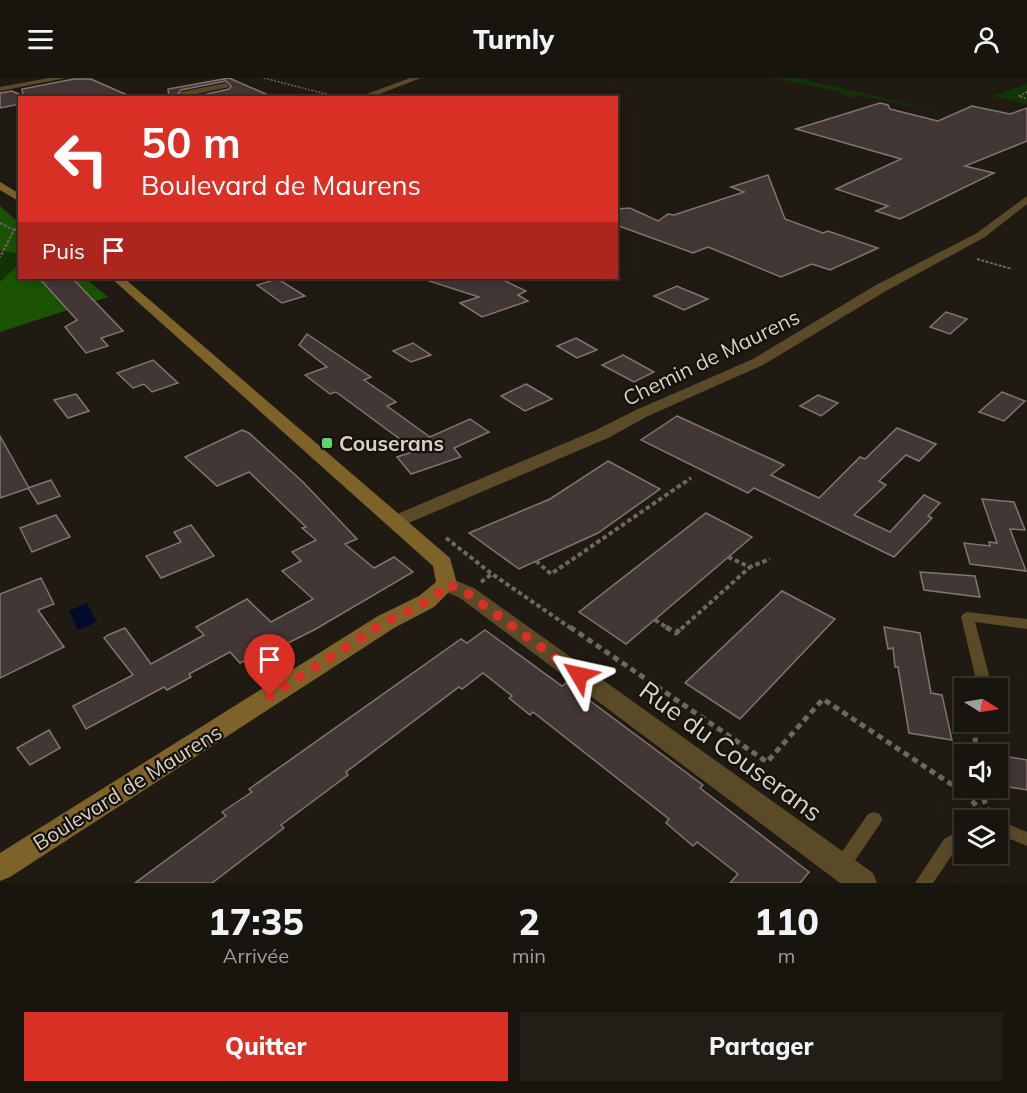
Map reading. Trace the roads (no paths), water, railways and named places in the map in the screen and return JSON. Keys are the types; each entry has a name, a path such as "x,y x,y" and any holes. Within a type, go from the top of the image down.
{"street":[{"path":"0,89 62,78"},
{"path":"366,96 417,78"},
{"path":"179,96 226,86"},
{"path":"196,92 205,96"},
{"path":"0,185 18,198"},
{"name":"Chemin de Maurens","path":"406,517 602,434 642,413 758,362 881,288 981,235 1027,199"},
{"path":"118,279 406,517 442,563 447,584"},
{"name":"Rue du Couserans","path":"447,584 467,593 863,883"},
{"name":"Boulevard de Maurens","path":"0,868 386,622 427,602 440,593 447,584"}],"lane":[{"path":"983,678 968,617 1027,624"},
{"path":"841,867 874,819"},
{"path":"1008,831 1027,839"},
{"path":"923,883 954,841"}],"water":[{"path":"87,603 97,622 78,630 69,611"}],"place":[{"name":"Couserans","path":"327,443"}]}
